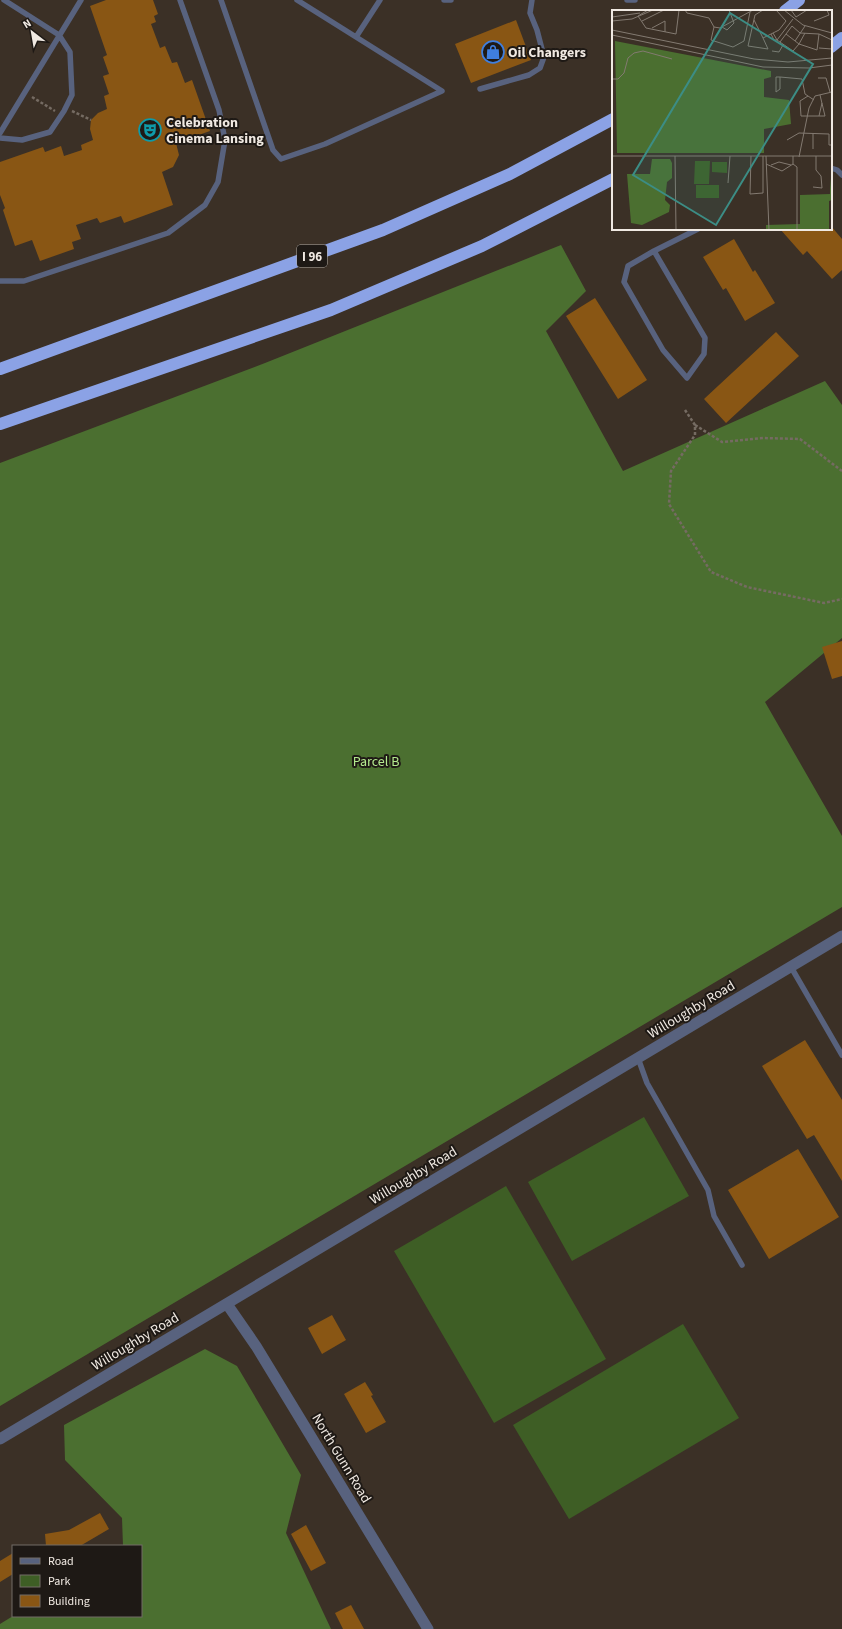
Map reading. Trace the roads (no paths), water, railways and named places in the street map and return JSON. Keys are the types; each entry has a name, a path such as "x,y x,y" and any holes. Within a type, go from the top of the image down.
{"highway":[{"path":"786,10 799,0"},
{"path":"832,46 842,38"},
{"name":"I 96","path":"0,369 383,230 510,174 612,120"},
{"path":"0,424 331,310 482,246 612,180"}],"street":[{"name":"Willoughby Road","path":"0,1439 842,936"},
{"name":"North Gunn Road","path":"227,1304 256,1346 428,1629"}],"lane":[{"path":"0,138 22,140 50,132 64,111 72,95 70,52 59,35 4,0"},
{"path":"0,133 81,0"},
{"path":"0,281 24,280 168,233 205,205 218,182 225,140 219,110 180,0"},
{"path":"221,0 273,150 281,159 325,144 442,91 297,0"},
{"path":"356,37 380,0"},
{"path":"444,0 451,0"},
{"path":"480,90 529,75 540,68 544,57 537,30 530,13 532,0"},
{"path":"627,0 635,0"},
{"path":"832,168 837,170 842,175"},
{"path":"654,251 705,338 704,354 687,378 663,350 624,282 628,266 654,251 696,230"},
{"path":"790,967 842,1055"},
{"path":"638,1058 647,1083 708,1190 714,1216 742,1265"}],"place":[{"name":"Oil Changers","path":"493,52"},
{"name":"Celebration Cinema Lansing","path":"150,130"}],"park label":[{"name":"Parcel B","path":"376,761"}]}
